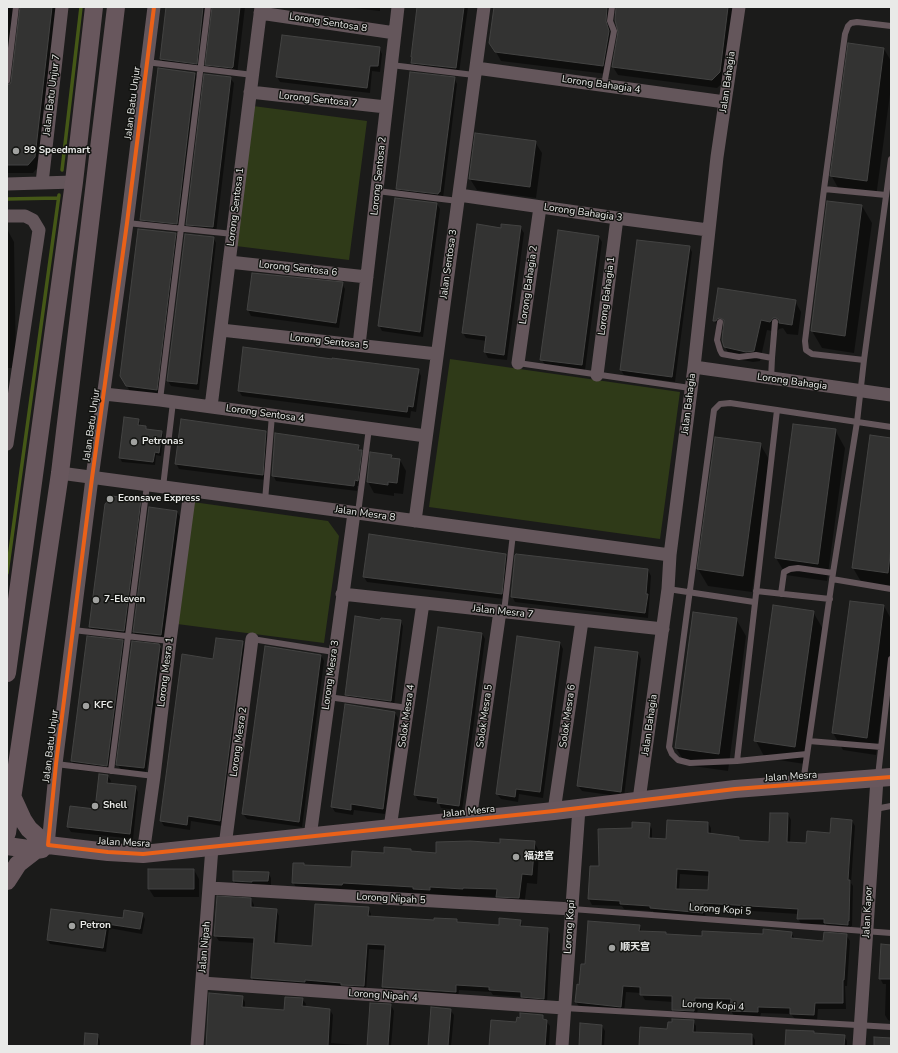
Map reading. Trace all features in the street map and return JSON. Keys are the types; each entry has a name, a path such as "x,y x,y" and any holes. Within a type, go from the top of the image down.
{"main road":[{"path":"7,673 74,182 94,7"},
{"path":"41,844 7,832 60,473 116,7"},
{"name":"Jalan Mesra","path":"41,844 108,852 143,854 554,811 735,789 884,778"},
{"path":"12,796 23,820 41,844"},
{"path":"7,846 41,844"},
{"path":"7,881 18,864 41,844"}],"street":[{"name":"Jalan Batu Unjur 7","path":"42,183 62,7"},
{"name":"Jalan Batu Unjur","path":"41,844 56,764 154,7"},
{"name":"Lorong Sentosa 2","path":"359,345 398,7"},
{"name":"Jalan Sentosa 3","path":"415,521 484,7"},
{"name":"Jalan Bahagia","path":"639,800 668,589 670,555 690,388 694,367 717,157 739,7"},
{"name":"Lorong Sentosa 8","path":"261,10 395,34"},
{"name":"Lorong Sentosa 1","path":"211,407 261,10"},
{"name":"Lorong Bahagia 4","path":"475,72 604,85 726,102"},
{"name":"Lorong Sentosa 7","path":"250,92 386,107"},
{"path":"7,184 74,182"},
{"name":"Lorong Bahagia 3","path":"458,198 540,207 708,230"},
{"name":"Lorong Bahagia 2","path":"518,363 540,207"},
{"path":"7,216 26,216 33,220 39,230 12,378 7,444"},
{"name":"Lorong Bahagia 1","path":"597,375 618,218"},
{"name":"Lorong Sentosa 6","path":"229,262 367,277"},
{"name":"Lorong Sentosa 5","path":"221,330 437,354"},
{"name":"Lorong Bahagia","path":"694,367 891,395"},
{"name":"Lorong Sentosa 4","path":"104,394 167,401 426,436"},
{"name":"Jalan Mesra 8","path":"60,473 670,555"},
{"name":"Lorong Mesra 1","path":"143,854 190,491"},
{"name":"Lorong Mesra 3","path":"310,837 342,594 356,513"},
{"name":"Jalan Mesra 7","path":"342,594 663,629"},
{"name":"Solok Mesra 4","path":"390,828 423,603"},
{"name":"Solok Mesra 5","path":"470,820 502,612"},
{"name":"Solok Mesra 6","path":"554,811 582,620"},
{"name":"Lorong Mesra 2","path":"219,847 252,639"},
{"name":"Jalan Kapor","path":"859,1046 875,809 884,778"},
{"name":"Lorong Kopi","path":"562,1046 579,808"},
{"name":"Jalan Nipah","path":"197,1046 210,888 219,847"},
{"name":"Lorong Nipah 5","path":"210,888 572,909"},
{"name":"Lorong Nipah 4","path":"202,983 564,1008"}],"lane":[{"path":"7,81 16,7"},
{"path":"163,487 167,401 180,228 208,7"},
{"path":"604,85 614,31 610,21 612,7"},
{"path":"864,360 812,354 806,350 805,341 845,34 851,23 857,22 891,26"},
{"path":"146,62 253,75"},
{"path":"391,65 475,72"},
{"path":"803,784 806,754 862,391 864,360 891,159"},
{"path":"824,189 886,195"},
{"path":"377,191 458,198"},
{"path":"127,223 233,234"},
{"path":"720,322 717,340 722,354 739,357 756,355 772,358"},
{"path":"771,379 775,322"},
{"path":"518,363 690,388"},
{"path":"806,754 737,761 690,763 678,760 672,754 669,747 714,410 720,404 730,403 891,427"},
{"path":"737,761 777,410"},
{"path":"265,501 272,415"},
{"path":"356,513 369,428"},
{"path":"111,771 147,485"},
{"path":"502,612 513,534"},
{"path":"781,594 784,572 790,569 798,568 891,589"},
{"path":"668,589 754,602"},
{"path":"756,591 830,599"},
{"path":"74,630 170,641"},
{"path":"252,639 334,652"},
{"path":"884,778 881,747 891,659"},
{"path":"328,696 408,708"},
{"path":"809,741 881,747"},
{"path":"56,764 154,776"},
{"path":"875,809 891,806"},
{"name":"Lorong Kopi 5","path":"572,909 891,933"},
{"name":"Lorong Kopi 4","path":"564,1008 891,1027"}],"green space":[{"path":"253,106 367,121 349,260 236,246"},
{"path":"450,359 680,392 660,539 429,507"},
{"path":"193,502 328,521 339,536 324,643 177,624"}],"building":[{"path":"20,7 52,7 35,157 28,165 7,165 7,85 11,82"},
{"path":"166,7 203,7 197,64 160,59"},
{"path":"212,7 240,7 232,68 205,65"},
{"path":"417,7 464,7 456,68 411,63"},
{"path":"494,7 607,7 606,21 609,31 603,66 495,52 489,43"},
{"path":"616,7 728,7 720,72 712,80 612,67 618,32 615,20"},
{"path":"282,35 380,47 378,66 370,66 367,88 276,77"},
{"path":"848,43 884,48 867,181 830,176"},
{"path":"158,68 195,73 177,224 140,220"},
{"path":"410,72 455,77 440,192 438,194 396,189"},
{"path":"204,74 231,77 213,227 186,225"},
{"path":"475,133 536,141 530,187 469,179"},
{"path":"395,198 437,203 420,332 378,326"},
{"path":"827,201 862,205 845,336 811,331"},
{"path":"477,224 501,228 501,224 521,226 504,355 484,352 486,336 462,333"},
{"path":"138,229 176,233 157,390 126,386 120,376"},
{"path":"558,230 599,236 582,365 540,360"},
{"path":"185,234 214,237 197,384 167,381"},
{"path":"637,240 690,246 672,377 620,370"},
{"path":"252,273 343,282 336,323 247,310"},
{"path":"718,288 796,300 792,325 779,323 779,320 776,318 773,318 770,322 761,320 754,351 746,352 724,347 722,340 724,320 720,318 713,321"},
{"path":"243,347 419,369 413,407 408,406 407,412 238,391"},
{"path":"124,417 139,419 138,425 146,426 146,429 162,431 159,453 155,452 153,462 119,458"},
{"path":"181,419 266,431 263,475 175,464"},
{"path":"793,424 836,429 818,564 775,558"},
{"path":"275,433 359,445 358,450 362,450 358,481 355,480 354,486 272,476"},
{"path":"870,435 891,438 891,547 888,573 852,568"},
{"path":"715,437 761,443 743,576 697,569"},
{"path":"370,452 392,455 391,458 400,459 397,483 388,482 388,485 367,482"},
{"path":"112,496 141,500 124,631 89,627 105,504"},
{"path":"149,507 177,511 161,635 133,632"},
{"path":"369,534 506,554 502,594 363,577"},
{"path":"516,554 648,569 646,594 648,594 645,613 511,597"},
{"path":"850,601 884,605 867,738 832,733"},
{"path":"773,605 814,611 795,747 754,741"},
{"path":"693,612 737,618 719,754 675,748"},
{"path":"355,616 380,620 381,618 401,620 391,701 345,695"},
{"path":"438,627 482,633 459,806 437,803 438,798 414,795"},
{"path":"87,636 123,640 107,766 71,761"},
{"path":"517,636 560,642 540,792 516,789 515,797 496,794"},
{"path":"216,638 243,641 220,821 188,816 187,825 160,821 182,654 213,659"},
{"path":"132,641 159,644 160,646 144,768 116,765"},
{"path":"265,646 321,655 299,822 242,814"},
{"path":"595,647 638,652 621,792 577,786"},
{"path":"345,704 395,712 383,809 351,804 351,810 331,807"},
{"path":"99,774 108,775 107,783 136,786 130,834 67,827 70,806 95,809"},
{"path":"770,813 788,813 787,842 806,843 807,831 830,833 831,818 852,820 848,880 850,880 848,925 824,923 824,919 797,919 798,909 703,903 703,913 650,908 650,906 620,904 620,901 588,899 590,866 599,866 598,829 632,828 632,822 650,823 649,838 666,839 667,820 708,822 708,833 739,837 739,840 769,842","holes":["677,869 709,871 708,890 676,889"]},
{"path":"500,839 535,841 532,875 522,874 519,898 496,897 497,889 430,887 430,890 413,889 413,887 343,883 342,885 292,883 293,863 304,863 304,865 351,867 352,851 384,853 384,847 436,853 436,842 470,841 500,843"},
{"path":"148,869 194,869 194,889 148,889"},
{"path":"233,871 269,872 268,881 233,881"},
{"path":"217,896 251,898 251,907 277,909 274,943 312,946 315,904 369,907 368,916 434,920 434,918 457,919 457,922 499,925 499,918 521,920 520,926 548,928 544,999 521,997 521,992 489,990 489,987 456,985 456,992 382,987 385,945 367,944 364,986 341,985 341,983 305,980 305,982 251,978 254,938 214,936"},
{"path":"51,909 123,918 124,910 143,913 140,929 107,924 103,948 47,940"},
{"path":"588,921 640,925 639,931 702,936 702,931 763,934 763,929 792,932 791,938 823,941 824,932 847,934 843,980 843,1003 815,1003 814,1015 790,1014 790,1008 758,1007 758,1012 730,1011 731,999 695,998 694,1011 672,1010 672,996 640,995 640,987 623,986 621,1007 575,1002 577,984 579,985 581,964 585,964"},
{"path":"881,944 891,945 891,979 879,979"},
{"path":"209,993 243,996 242,1007 284,1010 285,997 303,998 302,1006 330,1009 328,1046 206,1046"},
{"path":"370,1003 391,1004 388,1046 367,1046"},
{"path":"431,1007 451,1009 448,1046 428,1046"},
{"path":"520,1013 543,1015 543,1019 547,1020 545,1046 489,1046 491,1020 516,1022 517,1017 520,1018"},
{"path":"672,1019 694,1020 693,1032 752,1034 752,1046 639,1046 640,1027 667,1029 668,1022 672,1022"},
{"path":"580,1023 602,1025 601,1046 579,1046"},
{"path":"786,1030 814,1031 814,1033 845,1035 844,1046 785,1046"},
{"path":"85,1033 98,1034 97,1046 84,1046"},
{"path":"874,1037 891,1038 891,1046 874,1046"}],"waterway":[{"path":"62,170 81,7"},
{"path":"7,573 59,195"},
{"path":"7,199 58,198"}],"cycle path":[{"path":"154,7 127,223 92,478 56,764 48,845 108,852 143,854 554,811 735,789 891,777"}],"place":[{"name":"99 Speedmart","path":"16,151"},
{"name":"Petronas","path":"134,442"},
{"name":"Econsave Express","path":"110,499"},
{"name":"7-Eleven","path":"96,600"},
{"name":"KFC","path":"86,706"},
{"name":"Shell","path":"95,806"},
{"name":"福进宫","path":"516,857"},
{"name":"Petron","path":"72,926"},
{"name":"顺天宫","path":"612,948"}]}
